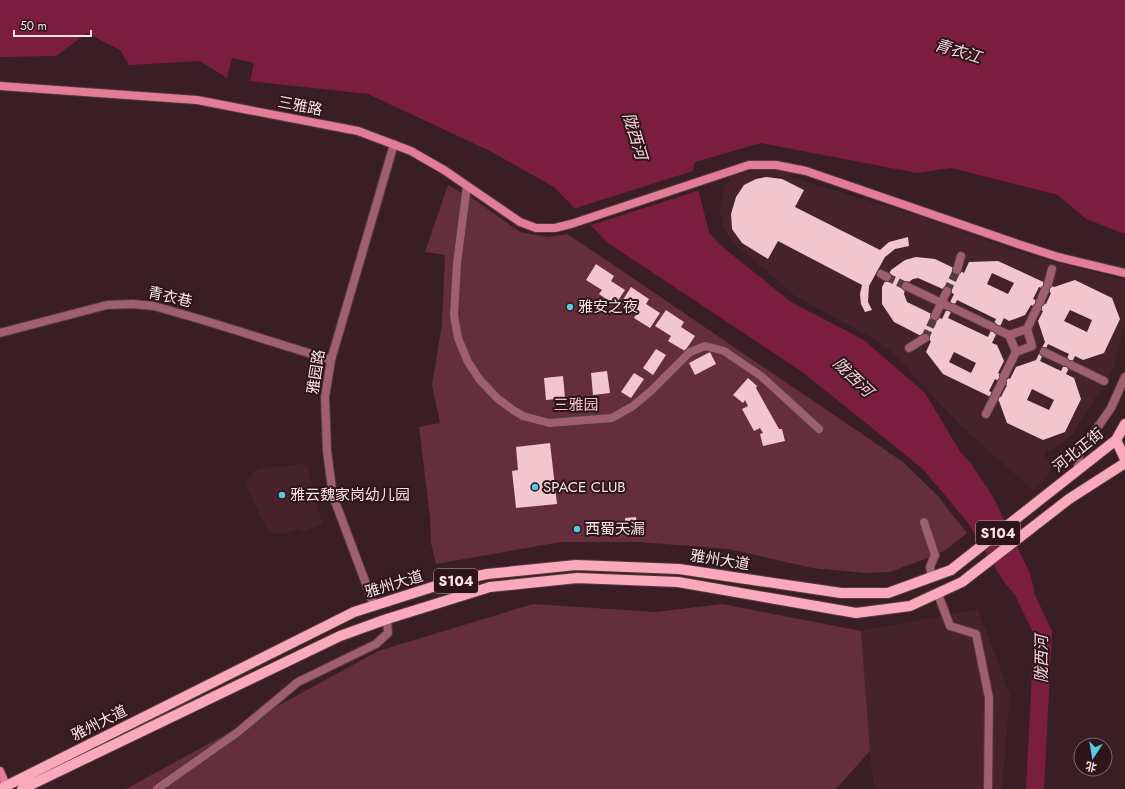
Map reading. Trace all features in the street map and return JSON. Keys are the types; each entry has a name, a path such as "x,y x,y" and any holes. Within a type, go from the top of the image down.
{"main road":[{"name":"河北正街","path":"950,570 1078,469 1120,442 1125,424"},
{"path":"1120,442 1125,459"},
{"name":"雅州大道","path":"22,789 340,636 387,619 490,587 577,578 678,582 856,613 910,606 962,582 1069,499 1125,463"},
{"name":"雅州大道","path":"3,787 354,612 445,584 487,574 576,565 679,569 841,593 888,592 950,570"}],"street":[{"name":"三雅路","path":"0,86 197,100 358,131 394,144 444,170 520,222 536,228 555,228 570,224 749,165 776,165 806,171 1058,257 1125,273"},
{"name":"雅园路","path":"374,605 333,496 327,451 325,397 331,360 394,144"},
{"path":"467,186 457,263 454,315 458,338 468,362 480,380 498,399 523,416 549,423 612,418 633,406 651,391 690,352 705,346 724,351 761,376 819,429"},
{"path":"957,270 961,256"},
{"path":"1032,346 1027,329 1046,287 1052,269"},
{"path":"906,286 1009,335 1027,329"},
{"path":"947,291 948,306"},
{"name":"青衣巷","path":"0,334 107,305 132,304 154,306 198,318 331,360"},
{"path":"935,316 948,306"},
{"path":"1009,335 1016,352"},
{"path":"909,348 925,338"},
{"path":"986,414 1016,352 1032,346 1104,381"},
{"path":"1078,469 1079,454 1111,408 1125,378"},
{"path":"924,522 935,555 930,567 932,577"},
{"path":"938,594 950,626 976,634 989,698 988,789"},
{"path":"157,789 238,732 298,682 376,644 388,633 387,619"},
{"path":"0,771 3,787"}],"shaded area":[{"path":"752,171 777,171 791,173 790,177 919,216 1018,252 1125,280 1125,325 1113,369 1072,435 1053,450 1045,451 1045,458 1053,459 1048,477 1033,490 961,426 893,353 869,336 795,296 732,241 724,228 720,212 724,184 730,181 729,177"},
{"name":"雅云魏家岗幼儿园","path":"302,464 308,468 317,507 323,524 303,532 302,530 297,529 282,535 267,530 245,483 254,471 262,468"},
{"path":"978,609 1010,695 1002,789 874,789 861,631"}],"green space":[{"name":"三雅园","path":"448,185 475,200 520,232 548,237 567,234 587,247 903,462 937,495 967,533 944,551 890,572 866,573 812,568 729,549 638,542 561,542 436,564 431,543 430,517 419,427 440,423 432,385 442,325 445,255 425,252"},
{"path":"533,604 655,612 722,604 861,631 870,751 836,789 126,789 378,651"}],"water":[{"name":"青衣江","path":"0,0 1125,0 1125,234 1086,219 1058,195 951,168 917,173 761,143 695,162 693,169 709,232 718,243 791,302 864,340 925,393 961,453 972,465 992,495 1029,571 1034,588 1033,606 1016,596 1004,582 968,523 923,469 801,371 608,243 554,187 490,151 368,94 250,81 254,63 232,58 227,78 200,61 129,65 120,50 87,33 56,56 0,57"}],"pier":[{"path":"696,170 700,190 588,226 573,209"}],"building":[{"path":"766,177 782,179 804,190 795,207 880,250 889,242 908,237 909,246 895,249 885,257 869,286 868,302 872,310 865,312 861,304 860,294 862,285 778,241 768,259 742,243 732,229 731,214 736,197 744,185 756,179"},
{"path":"916,257 935,259 964,273 969,262 998,261 1054,287 1075,280 1112,298 1120,319 1104,353 1083,360 1075,356 1066,374 1074,378 1081,399 1065,432 1043,440 1007,423 999,401 943,374 926,352 931,341 894,322 882,304 882,287 891,270 905,260","holes":["992,273 1014,283 1008,294 987,284","918,278 954,294 942,319 907,302 904,294 906,284 913,279","1039,287 1051,293 1046,304 1033,299","957,300 996,319 988,337 948,318","1031,305 1043,311 1038,321 1045,342 1036,360 1016,367 1010,379 998,373 1004,361 997,345 992,343 1004,318 1009,321 1025,315","1070,310 1092,320 1087,332 1064,321","1048,344 1069,354 1061,371 1040,361","954,352 976,363 971,373 949,362","995,379 1007,385 1001,397 989,391","1032,389 1054,400 1049,410 1027,400"]},
{"path":"596,264 614,276 611,281 625,290 615,305 599,294 602,290 586,280"},
{"path":"631,287 649,299 646,304 660,313 650,328 634,318 637,313 621,303"},
{"path":"666,310 684,322 681,327 695,336 685,351 668,341 671,336 655,326"},
{"path":"656,349 666,355 653,375 643,368"},
{"path":"710,352 716,364 695,375 689,363"},
{"path":"607,371 610,393 593,395 591,373"},
{"path":"634,373 644,379 631,398 621,392"},
{"path":"563,376 565,398 546,400 544,378"},
{"path":"748,378 757,386 756,388 779,429 782,429 785,441 763,446 760,434 763,433 760,428 754,431 742,409 748,406 745,400 743,403 733,395"},
{"name":"SPACE CLUB","path":"550,443 557,504 516,508 512,471 518,470 516,447"},
{"path":"636,517 638,532 626,533 625,518"}],"waterway":[{"name":"陇西河","path":"1019,582 1043,633 1035,789"}],"tunnel":[{"path":"947,291 957,270"},
{"path":"887,277 906,286"},
{"path":"925,338 935,316"}],"place":[{"name":"雅安之夜","path":"570,307"},
{"name":"SPACE CLUB","path":"535,487"},
{"name":"雅云魏家岗幼儿园","path":"282,495"},
{"name":"西蜀天漏","path":"577,529"}]}
